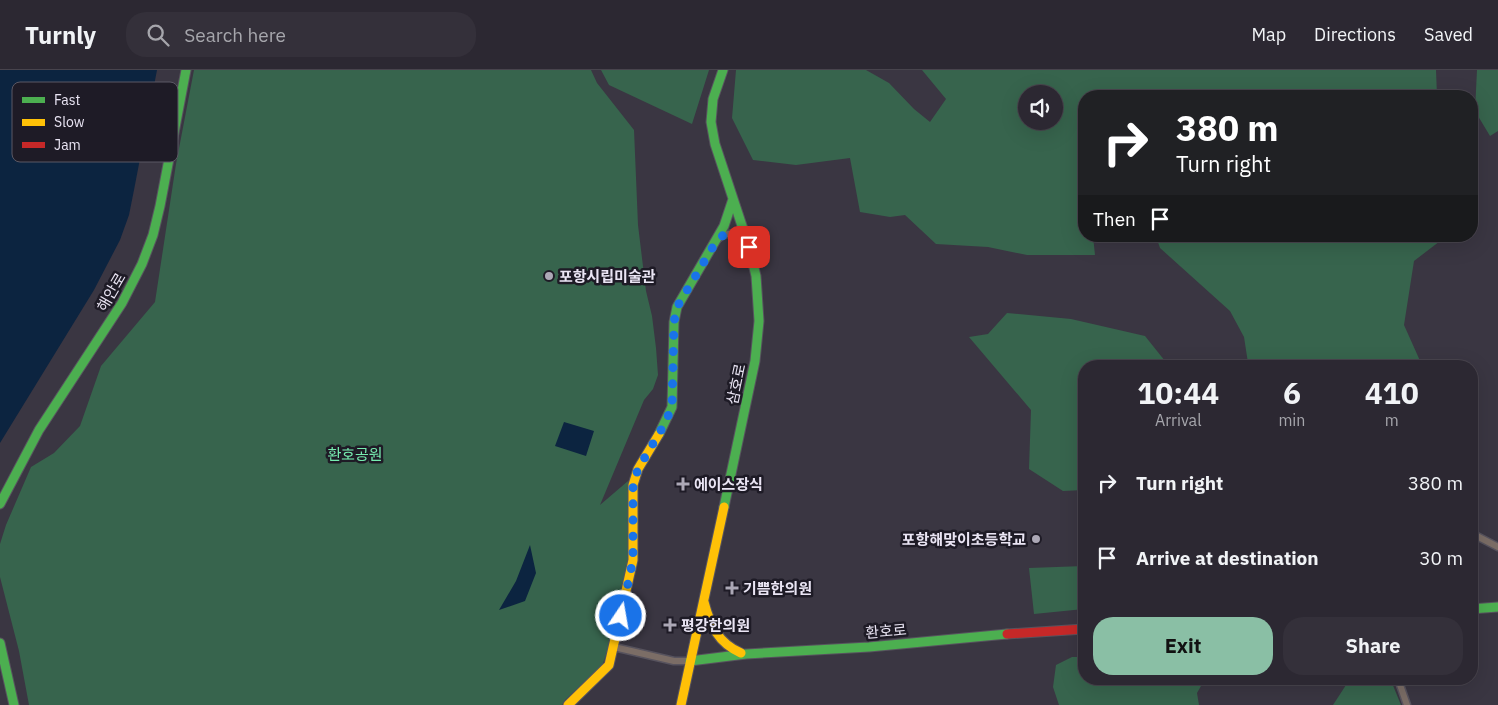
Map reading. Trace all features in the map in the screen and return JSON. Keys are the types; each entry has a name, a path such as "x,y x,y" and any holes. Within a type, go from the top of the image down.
{"street":[{"name":"해안로","path":"178,112 186,70"},
{"name":"삼호로","path":"681,705 757,351 759,307 756,276 749,247 715,144 711,122 713,99 723,70"},
{"name":"해안로","path":"0,504 42,424 122,304 142,264 151,242 168,162"},
{"path":"568,705 609,665 633,560 633,485 635,474 664,425 672,407 674,322 677,307 717,240 728,217 733,199"},
{"path":"717,240 722,235 732,233 742,238 749,247"},
{"path":"1478,537 1498,547"},
{"path":"704,602 708,618 717,636 728,648 746,654"},
{"path":"1478,608 1498,607"},
{"name":"환호로","path":"690,661 746,654 868,647 977,636 1078,629"},
{"path":"0,643 14,705"},
{"path":"614,648 674,661 690,661"},
{"path":"1400,685 1407,705"}],"green space":[{"name":"환호공원","path":"194,70 591,70 597,83 634,130 638,225 646,291 652,316 658,375 653,389 644,400 600,505 628,481 628,565 613,636 602,666 562,705 29,705 19,651 0,577 0,544 6,525 31,467 54,453 80,426 101,366 155,302 178,154"},
{"path":"601,70 709,70 692,124 609,85"},
{"path":"736,70 866,70 889,83 914,109 930,122 946,99 922,70 1436,70 1437,90 1078,90 1078,242 1094,242 1095,255 1027,255 988,247 936,244 905,215 890,217 860,212 850,158 796,165 753,160 732,118"},
{"path":"1477,70 1498,70 1498,131 1490,136 1478,116 1478,90 1476,90"},
{"path":"1158,242 1439,242 1414,261 1404,325 1420,360 1248,360 1244,337 1230,311 1160,248"},
{"path":"1007,313 1071,319 1145,336 1164,360 1078,360 1078,490 1063,491 1029,469 1031,410 969,337 988,334"},
{"path":"1078,566 1078,610 1034,614 1029,568"},
{"path":"1072,657 1078,657 1078,685 1202,685 1197,693 1199,705 1059,705 1053,687 1056,665"},
{"path":"1346,685 1393,685 1401,705 1333,705"}],"water":[{"path":"0,70 157,70 155,82 12,82 12,162 139,162 129,215 120,240 94,290 0,443"},
{"path":"564,422 594,431 586,456 555,446"},
{"path":"530,545 536,573 525,601 499,610 516,581"}],"traffic: fast":[{"path":"178,112 186,70"},
{"path":"723,70 713,99 711,122 715,144 749,247 756,276 759,321 755,361 724,507"},
{"path":"0,504 39,430 122,303 142,264 153,235 168,162"},
{"path":"659,434 672,407 674,322 677,307 724,226 733,199"},
{"path":"1478,608 1498,607"},
{"path":"690,661 746,654 869,647 1007,634"},
{"path":"0,643 14,705"}],"traffic: slow":[{"path":"568,705 609,665 633,560 633,485 638,469 659,434"},
{"path":"681,705 724,507"},
{"path":"704,602 712,626 721,639 741,653"}],"traffic: jam":[{"path":"1007,634 1078,629"}],"place":[{"name":"포항시립미술관","path":"549,276"},
{"name":"에이스장식","path":"683,484"},
{"name":"포항해맞이초등학교","path":"1036,539"},
{"name":"기쁨한의원","path":"732,588"},
{"name":"평강한의원","path":"670,625"}],"route":[{"path":"621,616 633,560 633,485 635,474 664,425 672,407 674,322 677,307 717,240 722,235 732,233 742,238 749,247"}]}
